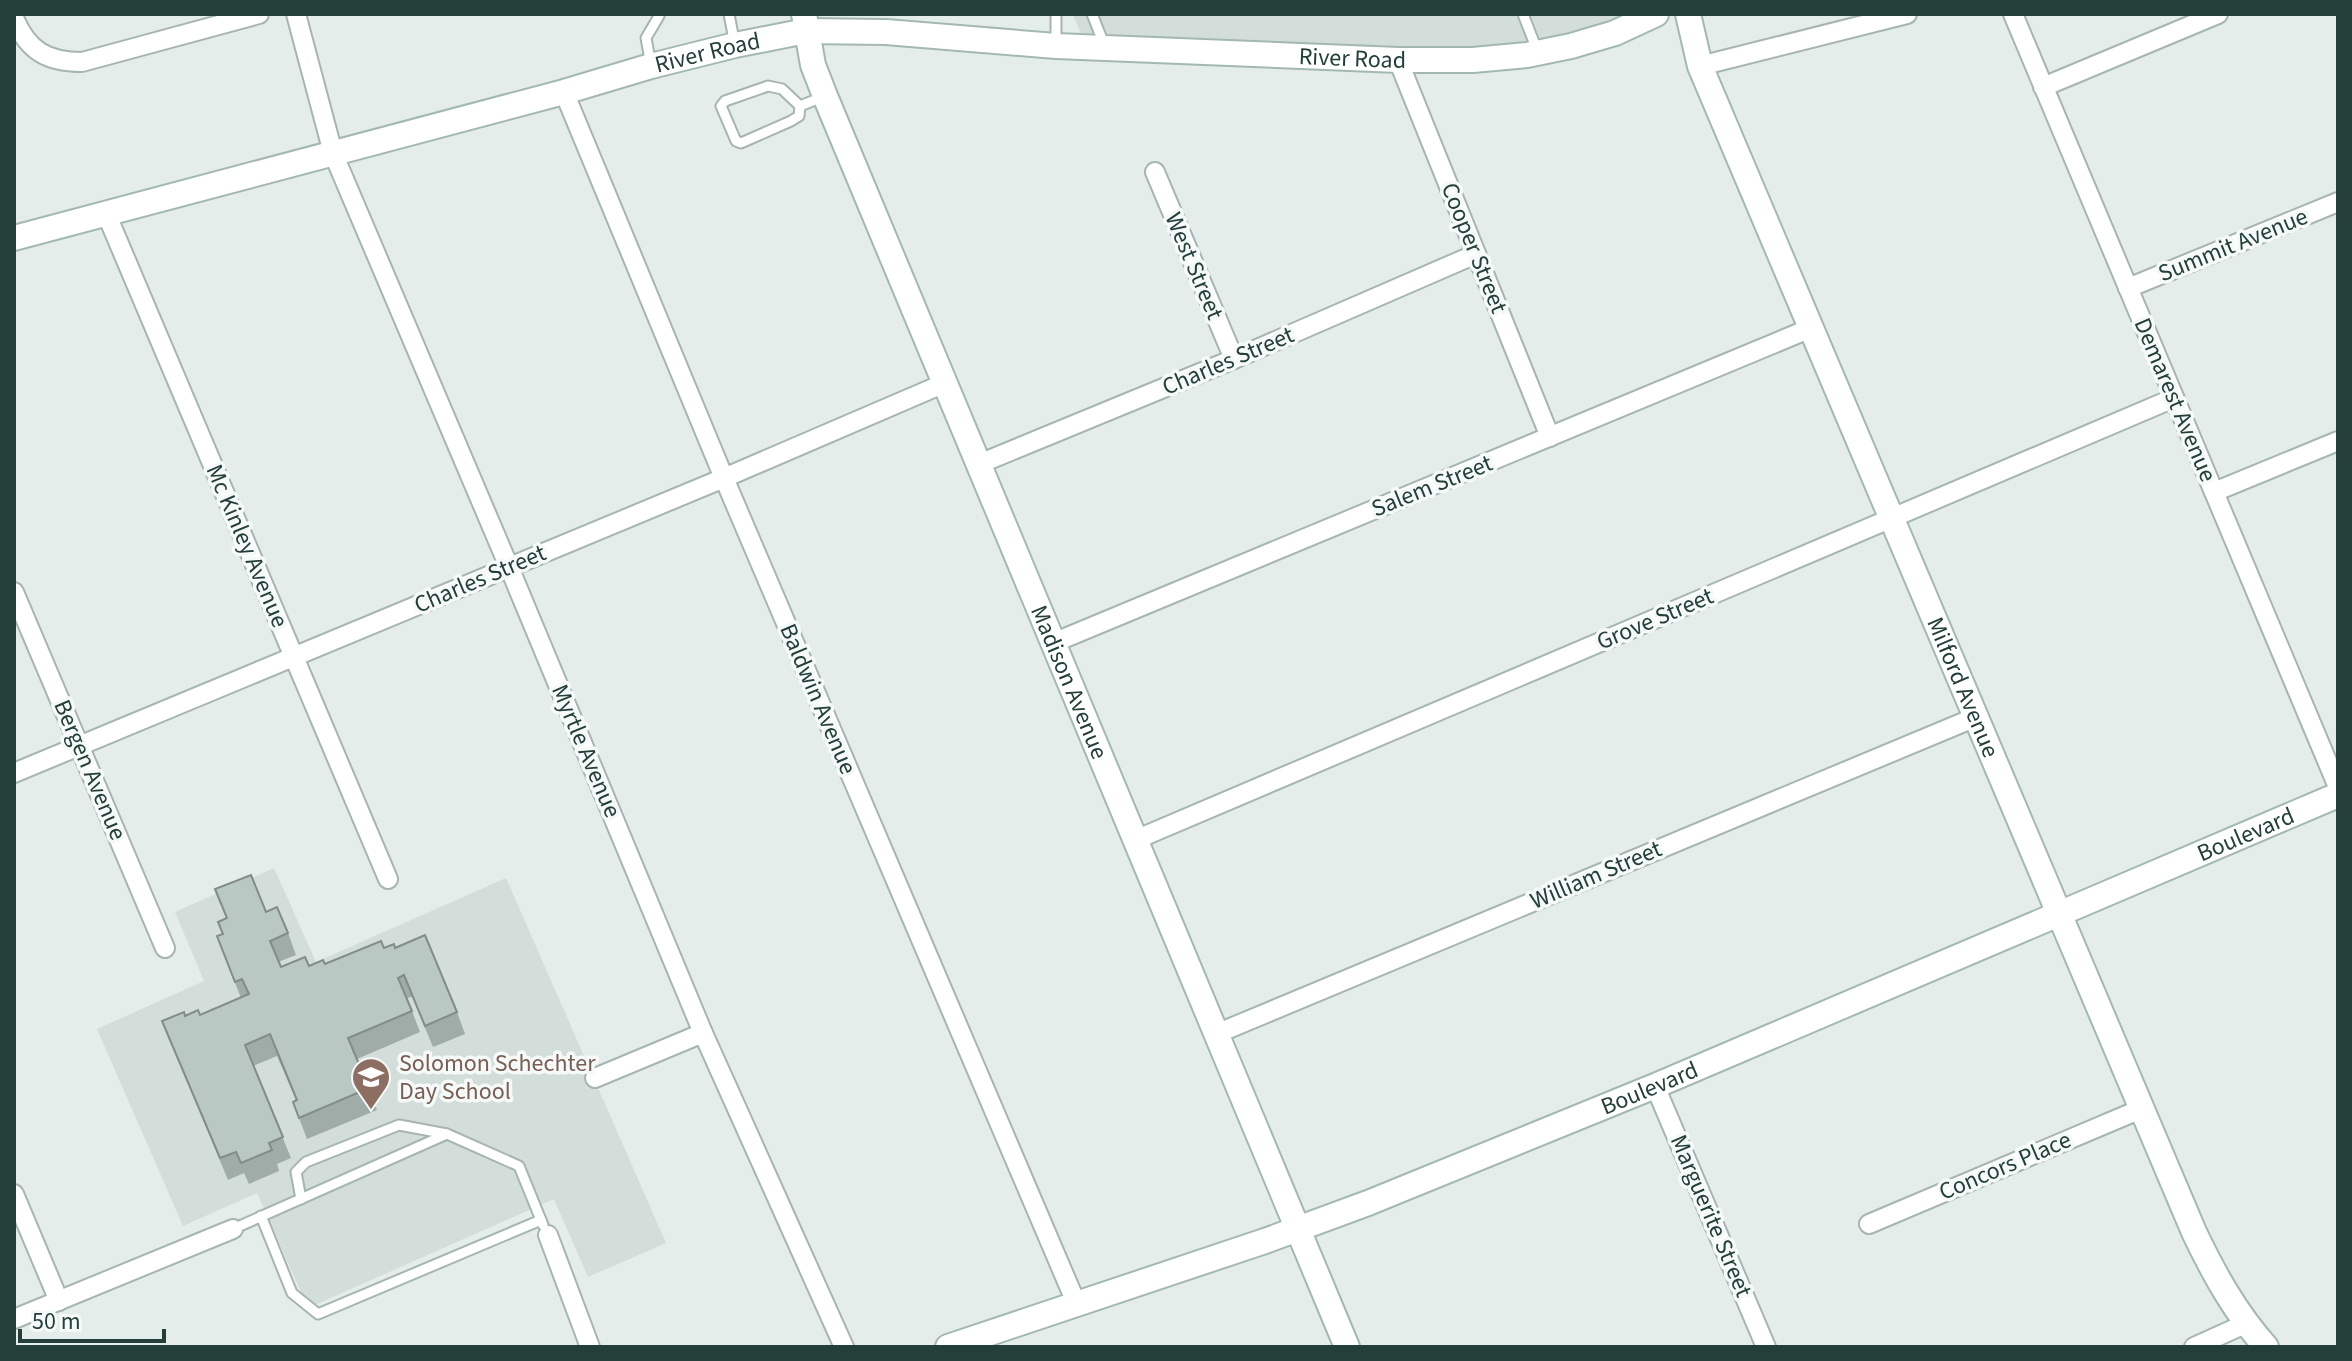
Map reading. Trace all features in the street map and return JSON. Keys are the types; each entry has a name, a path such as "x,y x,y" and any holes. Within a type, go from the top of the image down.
{"street":[{"path":"14,18 20,33 34,49 54,60 82,62 259,14"},
{"name":"Myrtle Avenue","path":"296,14 333,153 703,1033 844,1347"},
{"name":"River Road","path":"14,238 564,92 805,23 1056,46 1398,60 1473,60 1539,53 1615,33 1656,14"},
{"name":"Milford Avenue","path":"1688,14 1700,66 2194,1232 2221,1286 2245,1324 2266,1347"},
{"path":"1700,66 1907,14"},
{"name":"Demarest Avenue","path":"2013,14 2338,787"},
{"path":"2043,87 2218,14"},
{"name":"Madison Avenue","path":"805,23 813,65 825,96 1347,1347"},
{"name":"Cooper Street","path":"1398,60 1550,437"},
{"name":"Baldwin Avenue","path":"564,92 724,478 1077,1305"},
{"name":"West Street","path":"1155,172 1234,359"},
{"name":"Summit Avenue","path":"2128,288 2338,202"},
{"name":"Mc Kinley Avenue","path":"106,213 388,879"},
{"name":"Charles Street","path":"979,464 1234,359 1476,254"},
{"name":"Salem Street","path":"1053,643 1811,328"},
{"name":"Charles Street","path":"14,773 945,383"},
{"name":"Grove Street","path":"1135,840 2174,398"},
{"path":"2214,492 2338,441"},
{"name":"Bergen Avenue","path":"14,592 165,948"},
{"name":"William Street","path":"1216,1034 1976,717"},
{"name":"Boulevard","path":"948,1347 1368,1203 1655,1086 2338,795"},
{"path":"595,1078 703,1033"},
{"name":"Marguerite Street","path":"1655,1086 1766,1347"},
{"name":"Concors Place","path":"1869,1224 2141,1109"},
{"path":"14,1194 59,1301"},
{"path":"544,1228 590,1347"},
{"path":"14,1319 233,1229"},
{"path":"2194,1347 2245,1324"}],"lane":[{"path":"729,14 735,45"},
{"path":"1056,14 1056,46"},
{"path":"1092,14 1106,48"},
{"path":"1523,14 1539,53"},
{"path":"651,66 646,38 659,16"},
{"path":"768,86 782,89 800,106 799,116 741,143 733,138 721,110 725,101 768,86"},
{"path":"800,106 825,96"},
{"path":"261,1216 292,1293 318,1314 544,1228 519,1166 447,1134 399,1125 306,1162 296,1172 301,1199"},
{"path":"233,1229 447,1134"}],"shaded area":[{"path":"1073,14 1656,14 1527,55 1086,47"},
{"name":"Solomon Schechter Day School","path":"274,868 316,962 506,878 666,1243 588,1277 554,1199 308,1308 257,1193 183,1226 97,1029 204,981 175,912"}],"building":[{"path":"251,875 266,912 277,907 288,933 270,941 281,967 305,957 309,966 323,960 325,964 381,941 384,948 394,944 395,948 425,935 457,1012 425,1026 404,975 398,978 412,1011 348,1038 369,1088 299,1118 293,1102 297,1100 270,1034 245,1045 283,1137 269,1143 272,1150 241,1163 236,1152 220,1158 162,1021 184,1012 185,1016 198,1010 200,1015 249,994 242,979 235,982 217,936 223,934 218,922 227,918 215,889"}],"place":[{"name":"Solomon Schechter Day School","path":"371,1111"}]}
